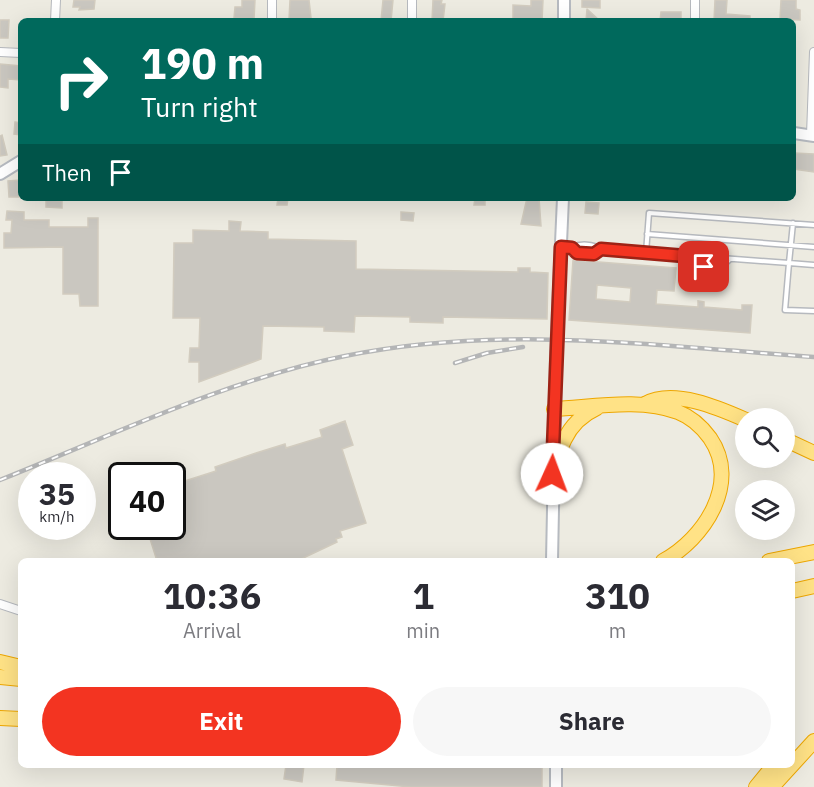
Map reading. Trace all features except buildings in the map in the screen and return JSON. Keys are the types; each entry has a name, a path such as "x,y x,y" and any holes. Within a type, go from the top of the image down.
{"highway":[{"path":"645,404 659,399 693,402 735,416"},
{"path":"554,409 645,404 674,411 697,423 714,444 720,467 717,498 706,522 689,543 667,558"},
{"path":"552,485 567,431 584,415 602,406"},
{"path":"795,444 814,453"},
{"path":"784,558 814,552"},
{"path":"795,590 814,586"},
{"path":"0,662 18,666"},
{"path":"0,677 18,679"},
{"path":"0,718 18,718"},
{"path":"795,762 814,741"},
{"path":"756,787 772,768"},
{"path":"772,787 789,768"}],"street":[{"path":"55,18 56,0"},
{"path":"272,0 272,18"},
{"path":"412,0 412,18"},
{"path":"564,0 564,18"},
{"path":"695,0 695,18"},
{"path":"796,133 813,136 814,51"},
{"path":"0,52 18,53"},
{"path":"0,174 18,163"},
{"path":"552,558 556,354 566,247 563,201"},
{"path":"0,604 18,610"},
{"path":"556,768 556,787"}],"lane":[{"path":"646,253 649,213 814,225"},
{"path":"793,223 785,310 814,311"},
{"path":"647,234 814,247"},
{"path":"566,247 578,244 595,245 601,249 814,266"},
{"path":"566,247 577,253 594,254 601,249"},
{"path":"697,257 704,267 714,269 724,266 729,259"}],"railway":[{"path":"0,480 170,410 257,379 345,356 403,346 520,339 579,340 814,357"},
{"path":"455,363 487,353 523,347"}],"route":[{"path":"552,474 561,247 572,248 577,253 594,254 601,249 697,257 698,262 704,267"}]}
